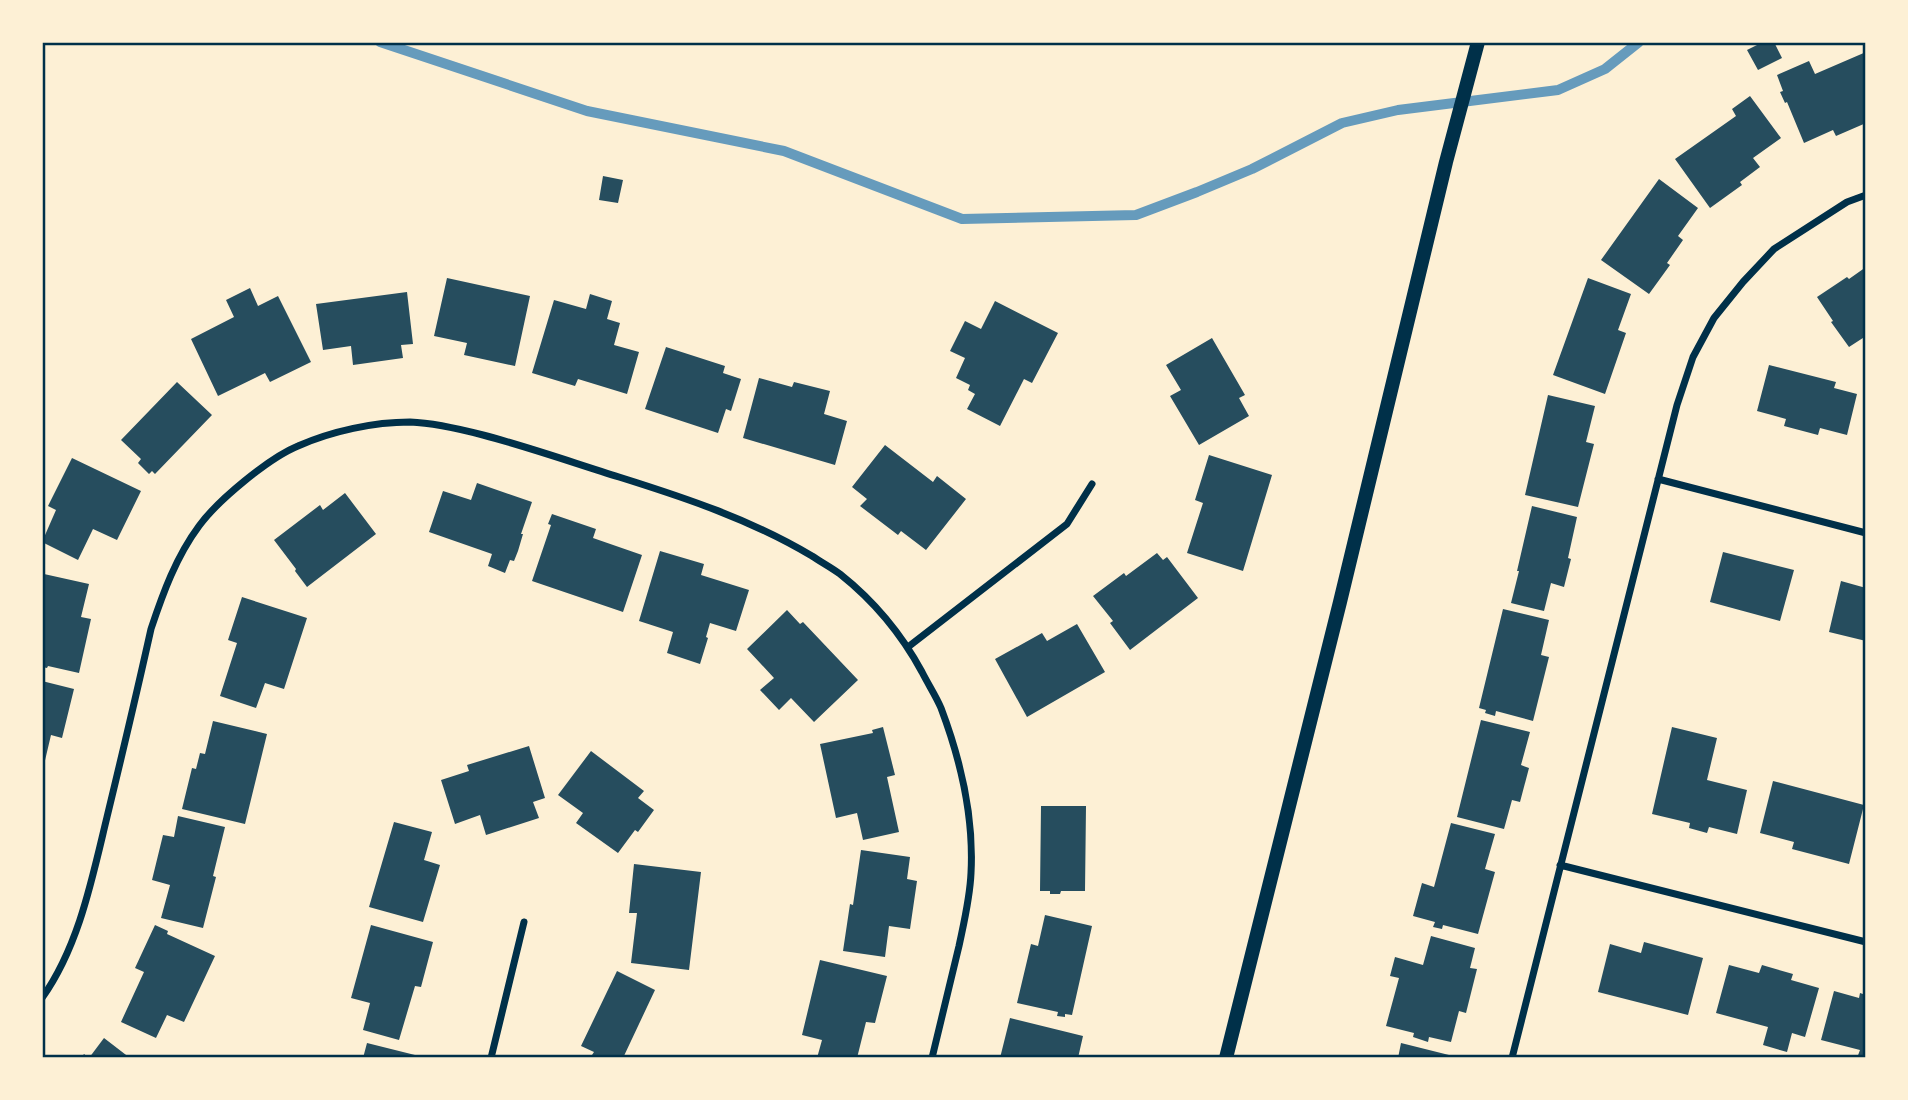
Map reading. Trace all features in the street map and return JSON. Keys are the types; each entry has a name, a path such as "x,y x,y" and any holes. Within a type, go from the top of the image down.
{"main road":[{"path":"1226,1058 1446,162 1478,42"}],"street":[{"path":"1512,1058 1677,405 1693,357 1714,318 1774,249 1847,202 1866,195"},
{"path":"42,998 68,951 85,905 151,629 164,589 200,524 231,493 297,446 374,425 412,422 455,428 507,442 733,515 792,544 839,573 874,605 908,647 940,705 956,752 968,807 972,845 967,913 932,1058"},
{"path":"1658,479 1866,533"},
{"path":"908,647 1068,524 1092,484"},
{"path":"1560,865 1866,942"},
{"path":"491,1058 524,922"}],"building":[{"path":"1763,42 1774,42 1782,58 1758,70 1747,50"},
{"path":"1866,52 1866,123 1836,136 1833,130 1804,143 1780,92 1783,91 1777,75 1809,61 1815,74"},
{"path":"1750,96 1781,138 1753,158 1760,167 1740,182 1742,185 1710,208 1675,159 1736,116 1732,109"},
{"path":"603,176 623,180 618,203 599,200"},
{"path":"1659,179 1698,208 1678,236 1683,240 1667,263 1670,265 1649,294 1601,260"},
{"path":"1866,267 1866,336 1849,347 1817,297"},
{"path":"447,278 530,296 515,366 464,355 467,343 434,336"},
{"path":"1588,278 1631,294 1618,330 1626,333 1605,394 1553,375"},
{"path":"250,288 258,306 278,296 311,362 270,382 265,373 218,396 191,339 234,317 226,300"},
{"path":"407,292 413,344 401,345 403,358 353,365 351,346 323,350 316,304"},
{"path":"590,294 612,301 607,319 620,323 614,345 639,352 627,394 578,379 575,386 532,373 554,300 586,309"},
{"path":"995,301 1058,333 1032,383 1024,379 1000,426 967,409 975,394 968,390 970,385 956,378 965,358 950,351 965,321 981,329"},
{"path":"1212,338 1245,395 1239,398 1249,416 1199,445 1170,396 1181,390 1166,365"},
{"path":"666,347 725,366 723,373 741,379 731,411 726,409 718,433 645,409"},
{"path":"1769,365 1836,382 1834,388 1857,394 1847,435 1820,428 1818,435 1784,426 1786,419 1757,411"},
{"path":"759,378 792,387 794,382 830,391 824,414 847,421 835,465 743,438"},
{"path":"177,382 212,415 155,474 152,471 149,474 138,463 141,459 121,440"},
{"path":"1548,395 1595,406 1586,442 1594,444 1578,507 1525,495"},
{"path":"885,445 933,482 937,476 966,499 926,550 901,531 898,535 860,506 867,499 852,487"},
{"path":"1209,455 1272,475 1243,571 1187,553 1203,503 1195,500"},
{"path":"72,458 141,491 117,540 93,529 78,560 42,542 56,510 48,506"},
{"path":"477,483 532,502 518,551 514,561 510,560 505,573 488,566 492,554 429,532 443,491 471,500"},
{"path":"345,493 376,534 307,587 274,540 320,505 323,510"},
{"path":"1532,506 1577,517 1564,587 1551,583 1544,611 1511,603"},
{"path":"552,514 596,529 593,538 642,555 623,612 532,581 551,525 548,524"},
{"path":"660,551 704,564 701,575 749,590 736,631 710,623 700,664 667,653 673,632 639,621"},
{"path":"1723,552 1794,570 1780,621 1710,602"},
{"path":"1157,553 1163,560 1167,557 1198,598 1130,650 1110,623 1113,621 1093,596"},
{"path":"44,574 89,584 81,617 91,619 79,673 42,667"},
{"path":"1841,581 1866,588 1866,641 1829,632"},
{"path":"242,597 307,618 284,689 265,683 256,708 220,696 237,643 228,640"},
{"path":"1503,609 1549,620 1541,655 1549,657 1533,721 1496,711 1495,716 1479,708"},
{"path":"787,610 800,624 803,622 858,680 814,722 791,698 779,710 760,690 774,678 747,649"},
{"path":"1077,624 1105,672 1027,717 995,659 1042,633 1047,641"},
{"path":"42,681 74,689 62,738 51,735 43,769"},
{"path":"1481,720 1530,732 1521,765 1529,768 1520,802 1512,800 1504,829 1457,817"},
{"path":"213,721 267,734 245,824 182,809 192,768 196,769 200,753 205,754"},
{"path":"883,727 895,775 887,777 899,832 863,840 857,813 836,818 820,744 873,733 872,730"},
{"path":"1672,727 1717,738 1707,780 1747,790 1737,834 1709,827 1707,833 1689,828 1690,823 1652,814"},
{"path":"529,746 545,798 533,802 539,818 486,835 480,815 455,824 441,780 469,771 467,765"},
{"path":"591,751 644,791 638,798 654,810 618,853 576,823 583,813 558,795"},
{"path":"1773,781 1864,805 1849,864 1792,849 1794,842 1760,833"},
{"path":"1041,806 1086,806 1085,891 1050,894 1050,891 1040,891"},
{"path":"178,816 225,827 203,928 161,918 170,885 152,880 163,835 174,837"},
{"path":"394,822 432,832 424,860 440,865 423,922 369,907"},
{"path":"1451,823 1495,834 1485,869 1495,872 1478,934 1443,925 1442,929 1433,927 1435,922 1413,916 1422,883 1434,887"},
{"path":"861,850 910,857 907,879 917,881 910,929 889,926 885,957 843,951"},
{"path":"634,864 701,872 689,970 631,963 637,913 629,913"},
{"path":"1045,915 1092,926 1072,1015 1065,1014 1065,1017 1057,1016 1058,1012 1017,1003 1031,944 1038,946"},
{"path":"155,925 168,931 167,934 215,956 184,1022 167,1015 156,1038 121,1022 144,972 135,968"},
{"path":"371,925 433,942 421,987 415,986 399,1040 363,1030 370,1003 351,998"},
{"path":"1431,936 1475,948 1470,968 1477,969 1466,1013 1459,1011 1451,1042 1429,1037 1428,1042 1413,1037 1414,1033 1386,1026 1399,978 1390,976 1395,957 1423,965"},
{"path":"1644,942 1703,958 1688,1015 1598,992 1610,944 1641,953"},
{"path":"820,960 887,976 875,1023 866,1022 857,1058 817,1058 822,1040 802,1035"},
{"path":"1729,965 1759,973 1762,965 1793,974 1791,980 1819,988 1805,1037 1792,1033 1787,1052 1763,1045 1768,1027 1716,1013"},
{"path":"617,971 655,990 623,1058 599,1058 592,1055 594,1052 581,1046"},
{"path":"1834,991 1859,998 1860,993 1866,995 1866,1058 1857,1058 1860,1050 1821,1040"},
{"path":"1010,1018 1083,1036 1078,1058 1000,1058"},
{"path":"104,1038 130,1058 89,1058"},
{"path":"367,1043 423,1057 423,1058 363,1058"},
{"path":"1401,1043 1449,1055 1448,1058 1398,1058"}],"waterway":[{"path":"380,42 587,111 784,151 962,219 1136,215 1252,169 1342,123 1398,110 1558,90 1605,69 1639,42"}]}
